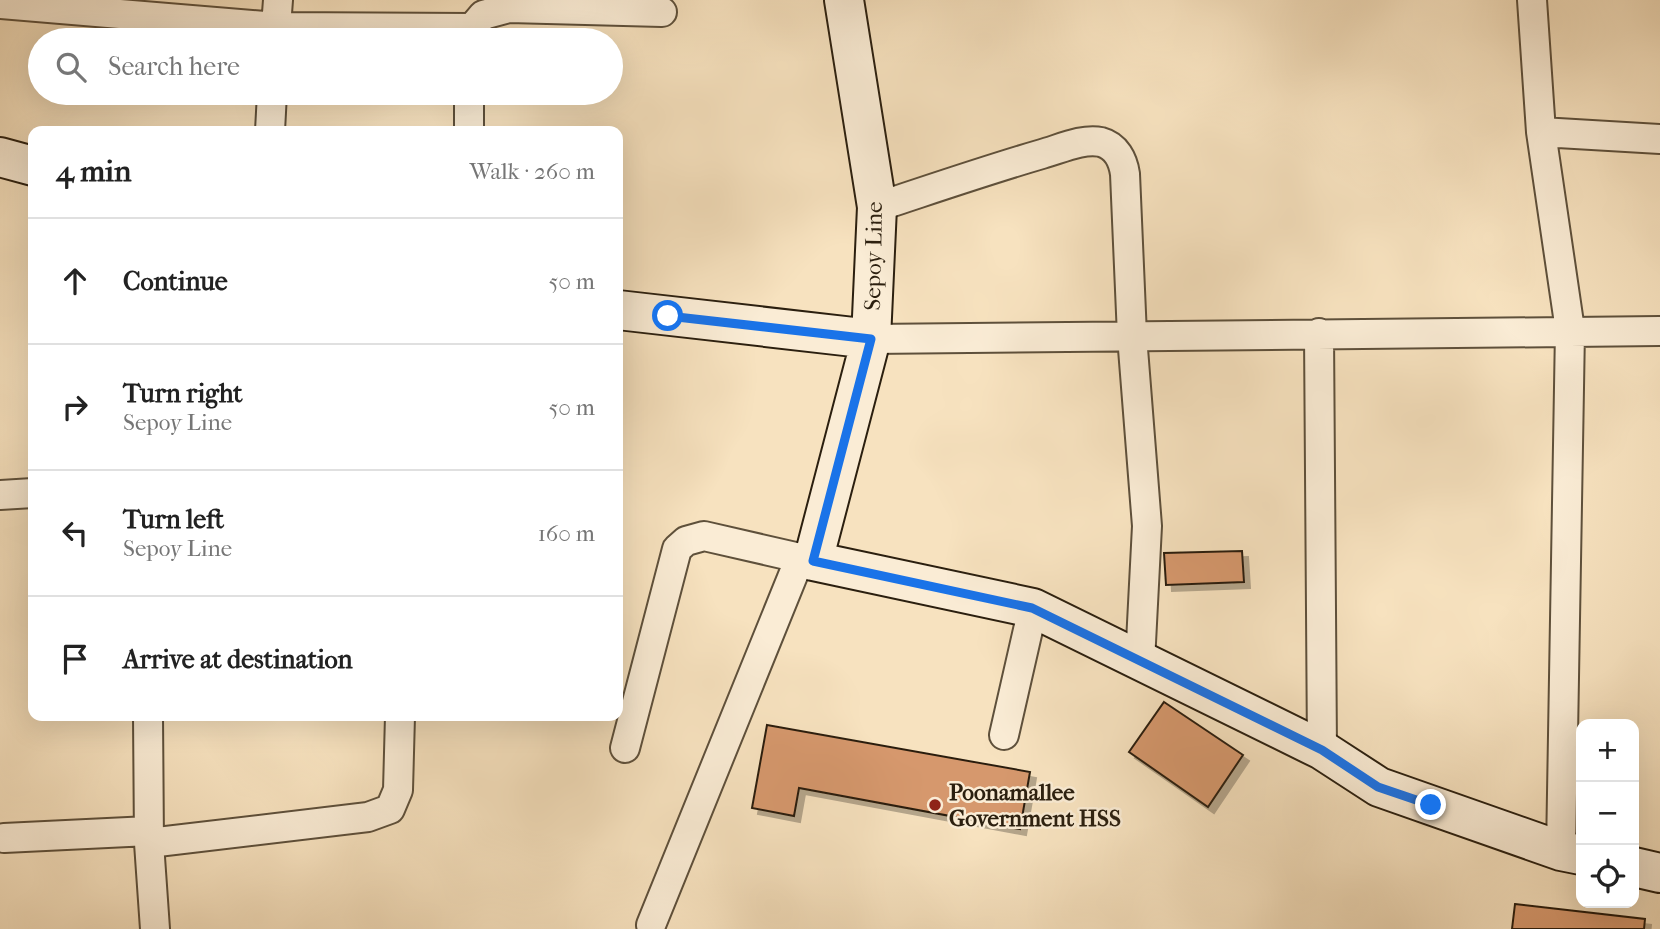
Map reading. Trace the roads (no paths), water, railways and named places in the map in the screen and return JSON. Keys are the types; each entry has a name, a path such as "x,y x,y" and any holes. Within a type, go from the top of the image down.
{"street":[{"name":"Sepoy Line","path":"807,560 871,339 877,207 844,0"},
{"path":"625,748 677,549 686,541 704,536 1032,608 1322,750 1378,787 1571,853 1570,330 1541,132 1532,0"},
{"path":"0,4 365,28"},
{"path":"475,28 483,15 509,8 662,12"},
{"path":"270,126 271,105"},
{"path":"469,105 469,126"},
{"path":"1541,132 1660,139"},
{"path":"877,207 1079,143 1099,141 1111,146 1123,161 1132,336 1147,526 1140,662"},
{"path":"0,157 28,165"},
{"path":"623,311 871,339 1660,331"},
{"path":"1319,333 1322,750"},
{"path":"0,495 28,493"},
{"path":"651,925 807,560"},
{"path":"1004,734 1032,608"},
{"path":"148,721 149,837 155,929"},
{"path":"4,838 149,837 368,817 390,809 398,790 400,721"},
{"path":"1639,868 1660,873"}],"place":[{"name":"Poonamallee Government HSS","path":"935,805"}]}
